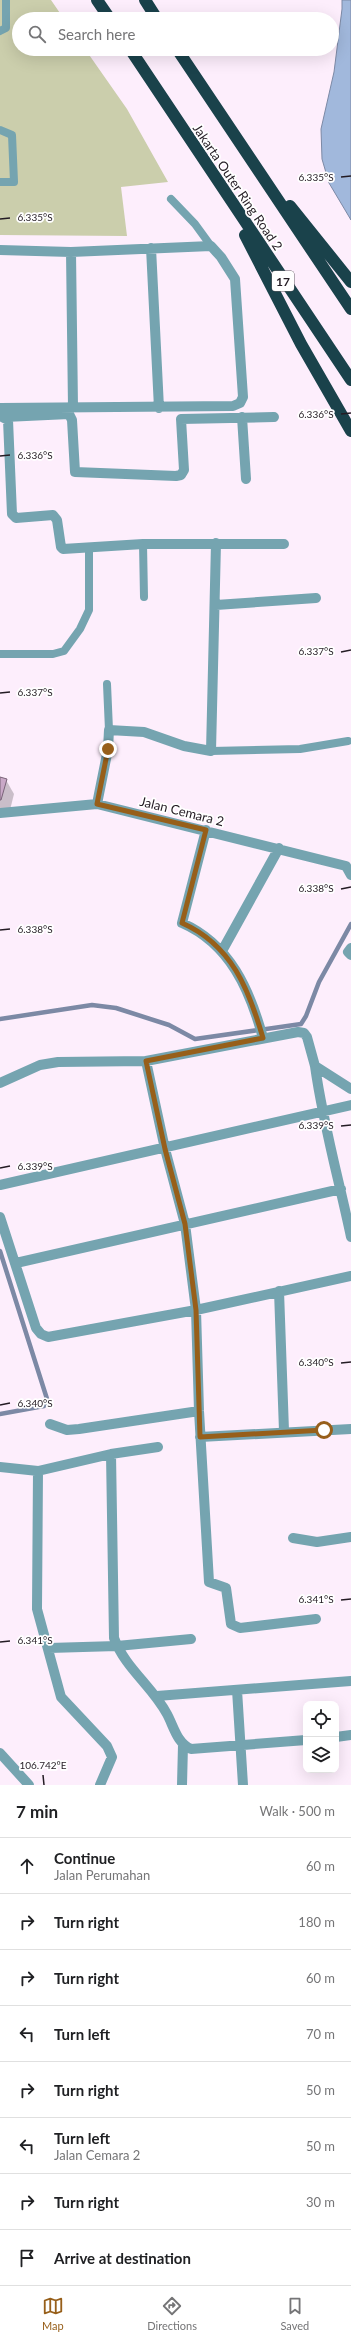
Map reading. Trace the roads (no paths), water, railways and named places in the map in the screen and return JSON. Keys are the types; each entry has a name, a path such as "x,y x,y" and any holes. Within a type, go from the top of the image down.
{"highway":[{"path":"97,0 105,12"},
{"path":"145,0 153,12"},
{"name":"Jakarta Outer Ring Road 2","path":"135,56 351,380"},
{"name":"Jakarta Outer Ring Road 2","path":"182,56 351,309"},
{"path":"245,151 351,282"},
{"path":"217,181 301,344 351,431"}],"street":[{"path":"0,250 71,252 211,246 221,257 235,279 243,397 240,403 233,406 159,408 0,408"},
{"path":"151,248 159,408"},
{"path":"71,252 74,407"},
{"path":"3,417 69,414 72,420 74,472 176,476 181,475 184,470 180,419 274,417"},
{"path":"3,417 8,420 10,435 5,487 14,517 53,515 57,520 61,547 66,550 143,544 284,544"},
{"path":"242,417 246,479"},
{"path":"97,804 108,749 109,730 144,732 184,746 211,751 211,654 216,605 216,543"},
{"path":"216,605 316,598"},
{"name":"Jalan Cemara 2","path":"0,813 97,804 279,848 346,866 351,875"},
{"path":"206,830 182,923 198,932 222,951 234,964 258,1018 263,1038"},
{"path":"222,951 279,848"},
{"path":"351,948 348,952 351,955"},
{"path":"0,1083 40,1066 58,1062 146,1061 263,1038 298,1032 304,1033 307,1037 315,1066 321,1112 341,1190 351,1237"},
{"path":"146,1061 165,1149 185,1224 196,1310 200,1437 209,1582 223,1586 227,1590 231,1624 240,1628 316,1619"},
{"path":"315,1066 351,1089"},
{"path":"0,1185 165,1149 351,1105"},
{"path":"16,1263 341,1190"},
{"path":"0,1217 36,1328 41,1334 48,1337 196,1310 351,1276"},
{"path":"280,1291 284,1431"},
{"path":"50,1424 59,1428 79,1429 199,1411"},
{"path":"200,1437 284,1431 351,1429"},
{"path":"0,1467 38,1471 111,1454 158,1447"},
{"path":"111,1454 114,1638 126,1662 157,1696 184,1745 182,1785"},
{"path":"38,1471 38,1610 40,1622 49,1648 61,1697 107,1746 111,1753 112,1757 100,1785"},
{"path":"293,1538 317,1542 351,1537"},
{"path":"49,1648 117,1646 191,1639"},
{"path":"157,1696 351,1681"},
{"path":"237,1690 243,1785"},
{"path":"339,1737 351,1735"},
{"path":"184,1745 191,1748 241,1746 303,1740"},
{"path":"0,1753 29,1785"}],"lane":[{"path":"0,31 6,28 6,0"},
{"path":"0,130 12,134 14,182 0,182"},
{"path":"171,199 195,224 211,246"},
{"path":"143,544 144,598"},
{"path":"0,654 53,654 64,650 80,629 89,610 89,548"},
{"path":"107,684 109,730"},
{"path":"211,751 300,749 348,742"}],"water":[{"path":"342,0 351,0 351,220 329,183 322,159 321,129 334,72 336,56 339,56 339,33"}],"waterway":[{"path":"0,1019 92,1005 116,1008 169,1025 195,1039 301,1024 306,1016 319,982 351,924"},
{"path":"0,1251 48,1402 44,1406 0,1414"}]}
